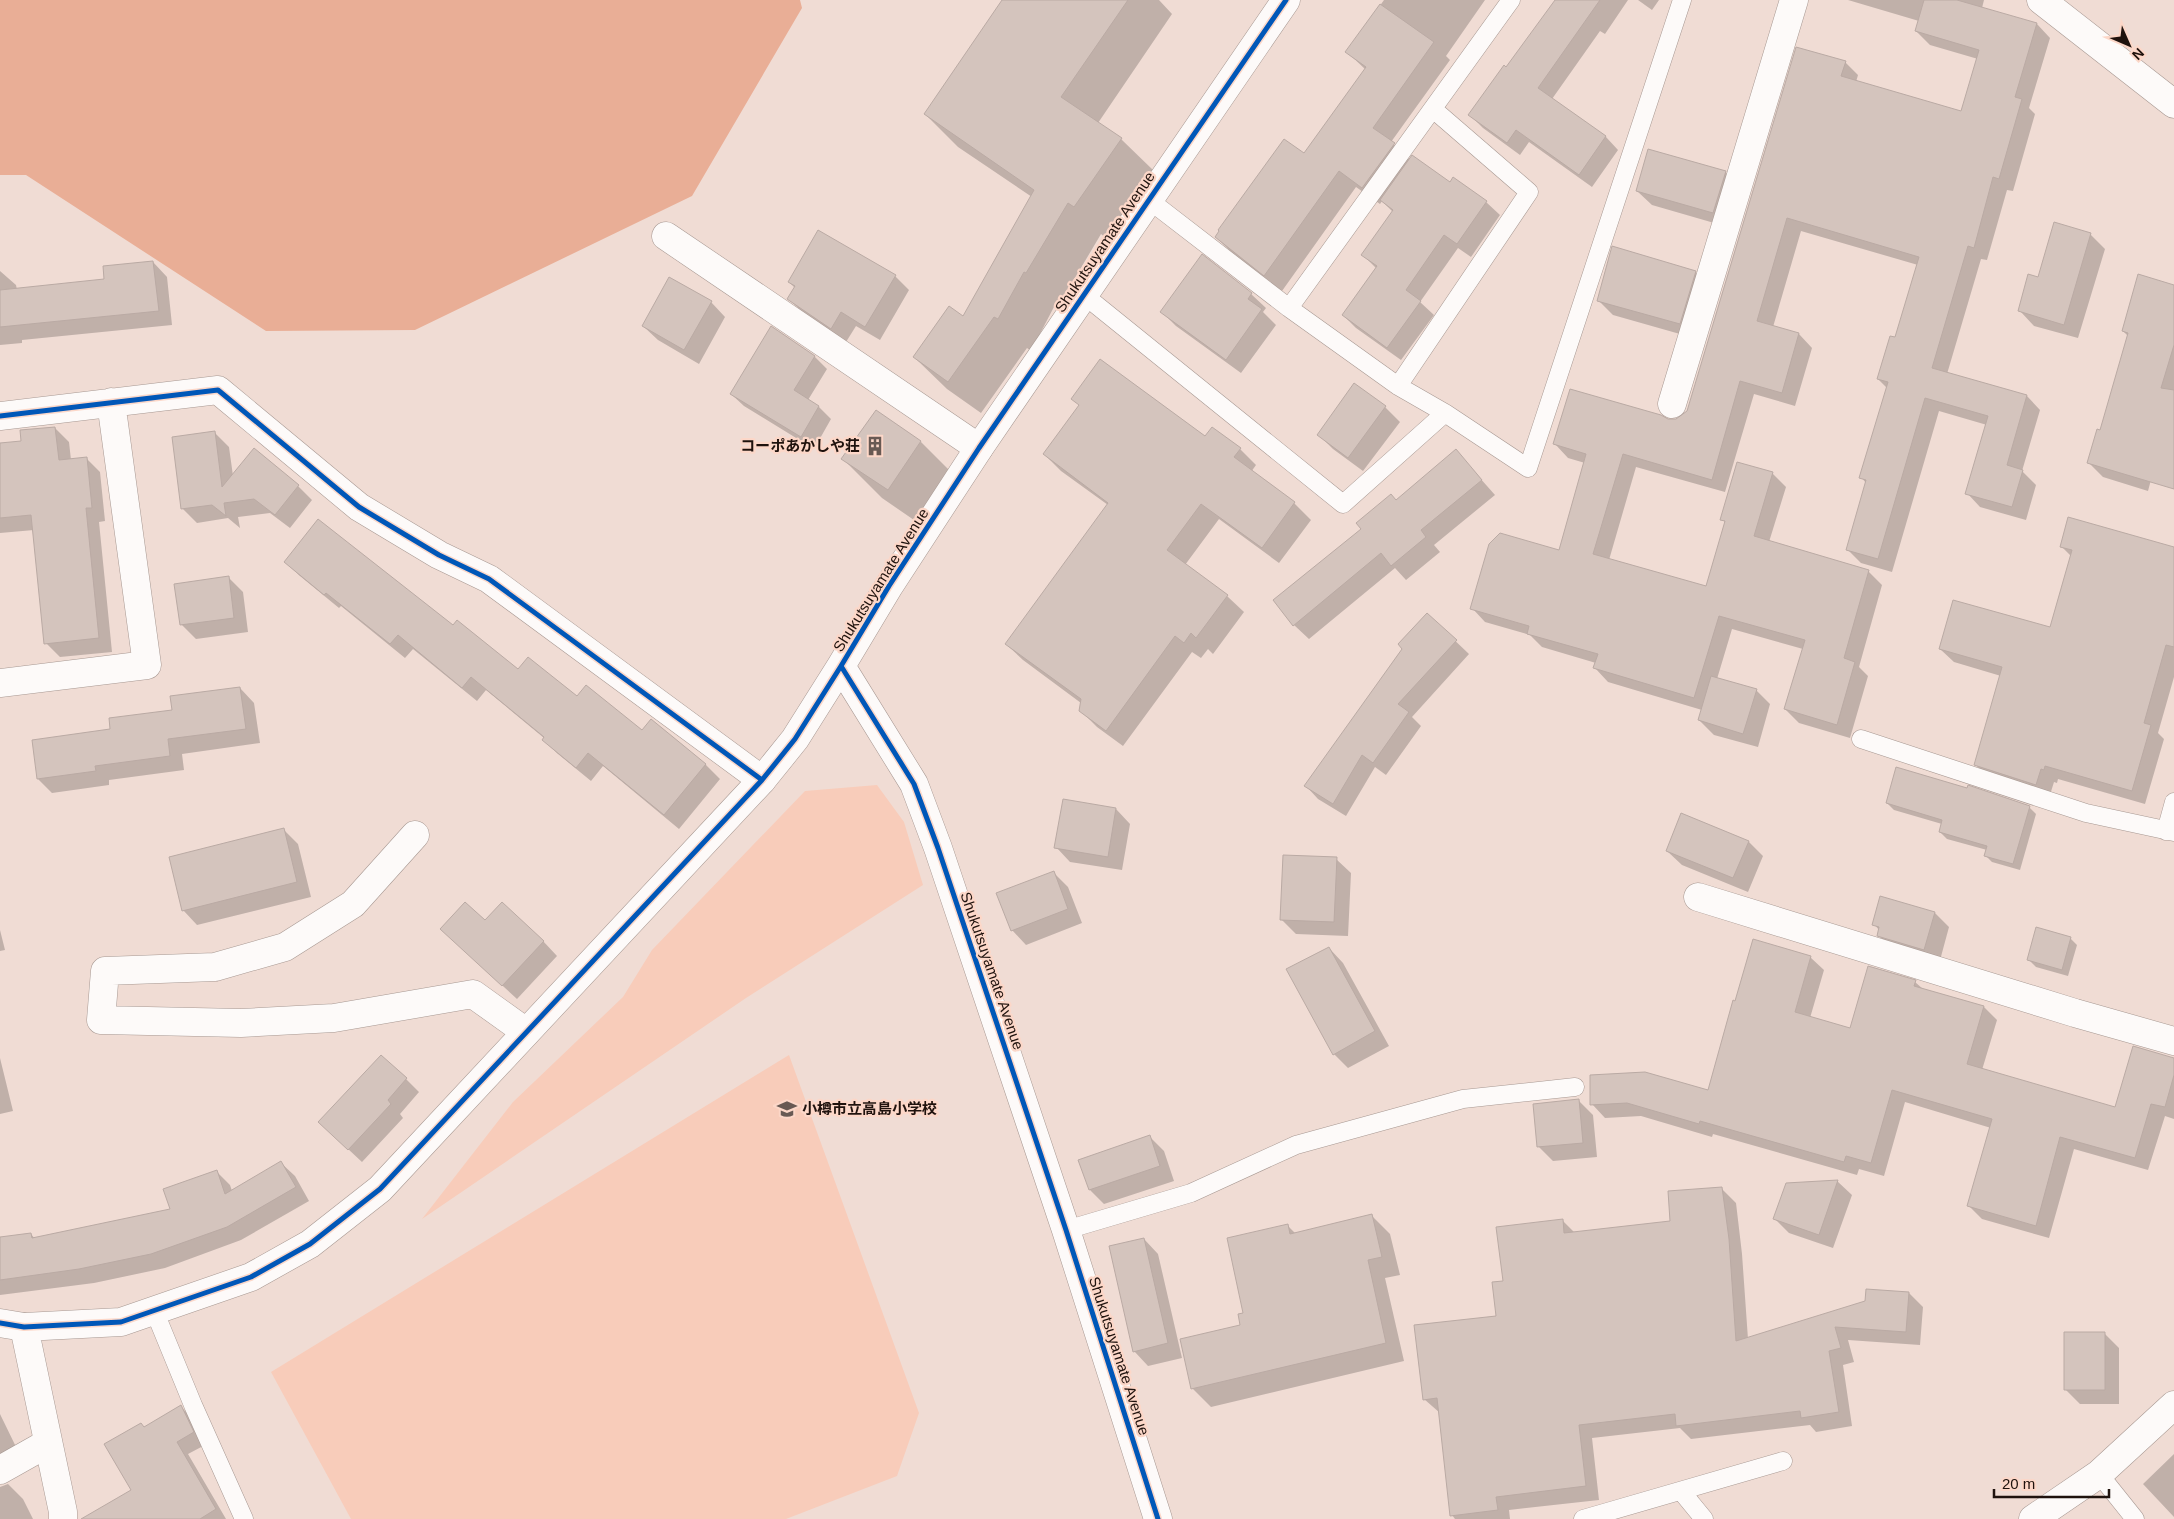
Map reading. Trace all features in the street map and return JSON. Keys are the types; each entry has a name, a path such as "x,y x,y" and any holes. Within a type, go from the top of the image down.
{"street":[{"name":"Shukutsuyamate Avenue","path":"1158,1519 1066,1230 938,848 914,784 841,666 889,586 979,448 1286,0"},
{"path":"1672,404 1794,0"},
{"path":"2041,0 2174,104"},
{"path":"666,236 979,448"},
{"path":"0,416 218,390 359,507 439,555 489,579 762,780"},
{"path":"0,683 147,665 110,402"},
{"path":"62,1519 63,1512 48,1443 12,1325 122,1322 251,1277 310,1244 380,1189 762,780 795,739 841,666"},
{"path":"415,835 353,904 285,947 215,967 105,971 101,1020 241,1023 334,1018 473,994 526,1032"},
{"path":"1698,897 2075,1013 2174,1041"},
{"path":"2034,1519 2099,1474 2174,1405"},
{"path":"0,1470 48,1443"}],"lane":[{"path":"1289,308 1511,0"},
{"path":"1149,200 1289,308 1398,386 1528,468 1682,0"},
{"path":"1398,386 1529,192 1433,109"},
{"path":"1084,295 1343,504 1445,414"},
{"path":"1861,739 2086,813 2170,831 2174,802"},
{"path":"1066,1230 1191,1193 1296,1145 1464,1099 1575,1087"},
{"path":"154,1310 193,1405 244,1519"},
{"path":"1583,1519 1783,1462"},
{"path":"2099,1474 2135,1519"},
{"path":"1681,1491 1704,1519"}],"shaded area":[{"path":"0,0 800,0 802,8 692,196 415,330 266,331 26,175 0,175"},
{"path":"877,785 904,822 923,885 746,998 422,1219 513,1102 623,997 652,950 805,791"},
{"path":"789,1055 919,1413 897,1476 786,1519 351,1519 271,1372"}],"building":[{"path":"1002,0 1128,0 1061,97 1122,138 1074,207 1068,203 1026,273 1024,272 998,319 994,317 948,382 913,357 949,306 963,316 1034,190 924,114"},
{"path":"1555,0 1600,0 1538,88 1606,136 1579,175 1516,130 1507,143 1468,115"},
{"path":"1924,0 1957,0 2037,23 2015,97 2022,99 1999,179 1993,177 1974,248 1968,246 1932,368 2027,395 2007,465 2023,470 2012,507 1965,494 1988,416 1925,398 1878,559 1846,550 1866,480 1859,478 1888,382 1877,379 1890,336 1895,337 1919,257 1787,218 1757,321 1799,333 1782,393 1740,381 1712,480 1623,454 1593,554 1706,586 1725,521 1720,520 1737,462 1773,472 1754,536 1869,570 1844,658 1855,662 1837,725 1784,709 1805,640 1719,616 1694,698 1593,668 1598,654 1527,634 1529,626 1470,609 1489,544 1500,533 1559,550 1586,454 1553,444 1570,389 1661,415 1668,419 1676,419 1687,411 1796,47 1846,61 1841,76 1961,111 1979,50 1915,31"},
{"path":"1380,4 1434,42 1373,128 1395,143 1362,188 1339,171 1264,276 1215,237 1218,230 1284,139 1304,153 1366,67 1345,52"},
{"path":"1648,149 1726,171 1713,213 1636,191"},
{"path":"1412,155 1450,182 1453,177 1487,201 1457,244 1444,235 1406,290 1421,301 1387,348 1342,315 1377,266 1361,255 1393,210 1380,200"},
{"path":"2054,222 2091,233 2064,325 2018,311 2028,274 2038,277"},
{"path":"818,230 896,275 865,327 841,312 831,329 787,299 795,286 788,282"},
{"path":"1612,246 1696,271 1680,324 1597,301"},
{"path":"1202,254 1252,293 1248,299 1262,309 1226,360 1160,312"},
{"path":"153,261 159,311 0,327 0,290 104,279 103,266"},
{"path":"2138,274 2174,285 2174,345 2161,388 2174,390 2174,489 2087,463 2097,429 2100,430 2128,333 2122,331"},
{"path":"669,277 712,301 684,350 642,326"},
{"path":"771,326 815,356 794,390 819,406 801,437 730,394"},
{"path":"1100,359 1205,436 1212,427 1241,448 1234,457 1295,502 1262,548 1201,504 1167,550 1228,595 1196,638 1191,633 1184,643 1175,636 1106,731 1079,711 1081,699 1005,644 1108,503 1043,454 1079,405 1071,399"},
{"path":"1354,383 1386,406 1348,458 1317,435"},
{"name":"コーポあかしや荘","path":"876,410 921,441 888,490 841,459"},
{"path":"55,427 59,460 87,457 92,508 86,508 99,638 44,644 31,515 0,518 0,443 21,441 20,430"},
{"path":"215,431 222,487 254,448 299,485 275,515 254,499 224,503 226,516 212,505 181,509 172,437"},
{"path":"1456,449 1482,480 1421,530 1426,537 1391,566 1381,553 1293,626 1273,600 1361,529 1356,523 1391,494 1396,500"},
{"path":"2068,517 2174,547 2174,647 2166,645 2144,723 2151,725 2132,791 2045,766 2044,770 2041,769 2036,785 1974,765 2002,667 1939,649 1953,600 2050,627 2072,550 2060,547"},
{"path":"318,519 453,625 457,620 518,669 528,657 577,696 586,685 642,730 651,719 706,764 664,815 588,753 576,768 542,740 544,737 471,677 462,688 398,635 390,644 326,593 324,595 284,562"},
{"path":"229,576 234,618 180,625 174,584"},
{"path":"1427,613 1457,640 1398,704 1409,712 1373,763 1362,755 1333,804 1304,786 1402,649 1398,644"},
{"path":"1711,676 1757,689 1743,734 1698,720"},
{"path":"240,687 246,729 168,739 170,756 95,766 96,771 37,779 32,740 110,729 109,718 172,710 170,696"},
{"path":"1896,767 1967,788 1968,785 2030,806 2013,864 1984,856 1987,846 1939,832 1942,820 1886,803"},
{"path":"1063,799 1116,808 1108,857 1054,848"},
{"path":"1681,813 1749,841 1733,878 1666,851"},
{"path":"284,828 297,882 182,911 169,857"},
{"path":"1283,855 1337,857 1334,922 1280,920"},
{"path":"1054,871 1068,909 1011,931 996,893"},
{"path":"1880,896 1935,912 1924,950 1877,936 1879,927 1872,925"},
{"path":"465,902 485,920 502,902 544,941 502,986 440,929"},
{"path":"2036,927 2071,937 2062,970 2027,960"},
{"path":"1753,939 1811,956 1795,1012 1850,1028 1868,966 1916,980 1914,986 1984,1006 1967,1064 2115,1107 2133,1046 2174,1058 2174,1075 2165,1107 2151,1104 2135,1158 2060,1137 2036,1226 1967,1206 1992,1119 1892,1090 1871,1163 1846,1156 1844,1162 1700,1121 1699,1124 1627,1103 1590,1105 1590,1075 1645,1072 1708,1090 1733,1000 1735,1001"},
{"path":"1329,947 1375,1031 1333,1055 1286,969"},
{"path":"381,1055 407,1078 388,1100 391,1104 348,1150 318,1122"},
{"path":"1579,1099 1583,1143 1537,1147 1533,1104"},
{"path":"1150,1135 1160,1166 1089,1190 1078,1160"},
{"path":"281,1161 296,1187 227,1227 151,1254 79,1269 0,1280 0,1237 31,1233 32,1238 170,1209 163,1189 217,1170 225,1194"},
{"path":"1838,1180 1819,1235 1773,1219 1786,1183"},
{"path":"1722,1187 1729,1239 1736,1341 1865,1301 1866,1289 1909,1292 1906,1332 1835,1327 1841,1348 1829,1351 1839,1412 1801,1418 1800,1411 1676,1426 1675,1414 1579,1425 1586,1486 1496,1497 1498,1510 1450,1516 1437,1398 1423,1400 1414,1325 1496,1316 1492,1282 1503,1281 1496,1227 1563,1219 1564,1233 1670,1221 1668,1191"},
{"path":"1372,1214 1382,1257 1368,1260 1386,1343 1191,1389 1180,1339 1240,1325 1238,1314 1243,1313 1227,1238 1288,1224 1290,1234"},
{"path":"1144,1238 1168,1343 1133,1352 1109,1246"},
{"path":"2064,1332 2105,1332 2105,1390 2064,1390"},
{"path":"181,1405 194,1432 177,1442 216,1509 200,1519 81,1519 131,1490 104,1444 141,1423 144,1427"}],"cycle path":[{"path":"1158,1519 1066,1230 938,848 914,784 841,666 889,586 979,448 1286,0"},
{"path":"0,416 218,390 359,507 439,555 489,579 762,780"},
{"path":"0,1323 24,1327 121,1322 251,1277 310,1244 380,1189 762,780 795,739 841,666"}],"place":[{"name":"コーポあかしや荘","path":"875,446"},
{"name":"小樽市立高島小学校","path":"787,1109"}]}
